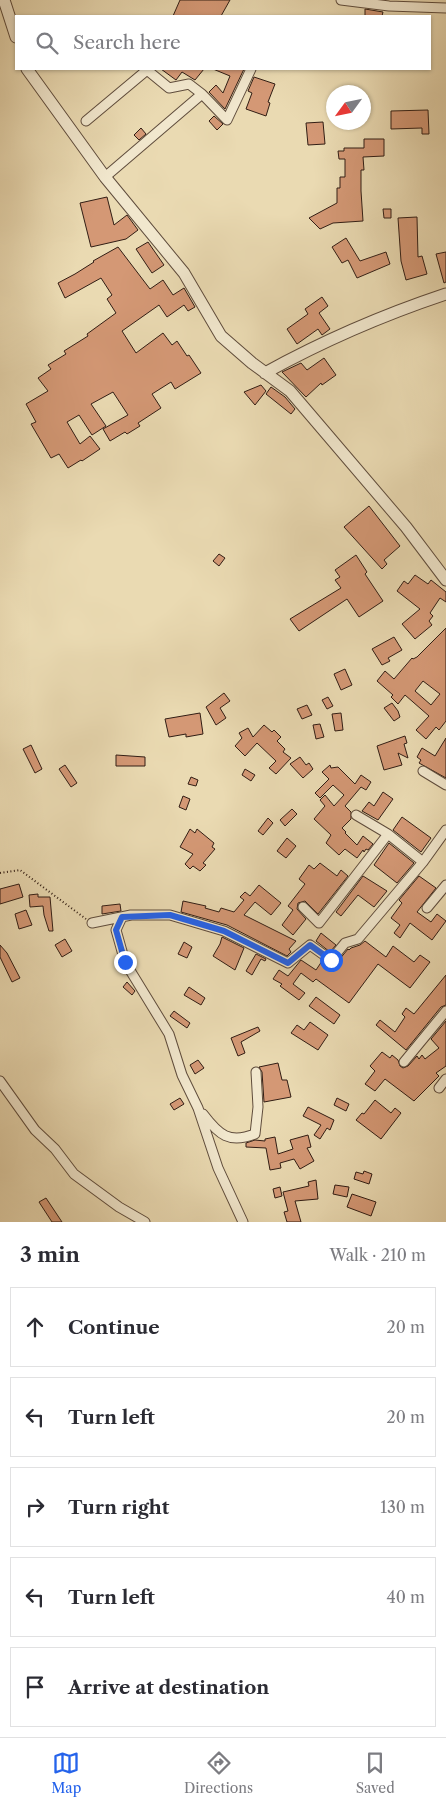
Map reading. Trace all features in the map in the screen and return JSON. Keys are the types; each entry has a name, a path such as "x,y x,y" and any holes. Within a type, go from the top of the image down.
{"street":[{"path":"4,0 15,34"},
{"path":"341,0 389,6 446,8"},
{"path":"28,70 105,176 184,273 221,336 265,373 290,391 406,527 446,580"},
{"path":"86,121 148,70 169,88 189,84 202,94 227,120 251,70"},
{"path":"105,176 202,94"},
{"path":"265,373 363,324 446,294"},
{"path":"423,771 446,785"},
{"path":"356,815 388,834 423,862"},
{"path":"92,923 122,917 170,915 224,931 288,963 310,945 331,960 345,943 358,939 423,862 446,830"},
{"path":"303,907 319,923 388,834"},
{"path":"427,908 446,885"},
{"path":"122,917 116,930 125,962 169,1034 182,1075 198,1108 218,1168 243,1222"},
{"path":"404,1062 446,1011"},
{"path":"198,1108 214,1128 232,1139 242,1139 255,1134 258,1107 256,1072"},
{"path":"439,1088 446,1079"},
{"path":"0,1081 35,1130 55,1149 74,1174 119,1207 145,1222"}],"path":[{"path":"0,873 20,870 92,923"}],"building":[{"path":"180,0 230,0 222,15 173,15"},
{"path":"365,9 383,12 382,15 365,15"},
{"path":"162,70 203,70 195,80 182,72 176,80"},
{"path":"215,70 244,70 225,109 209,92 216,85 223,93 230,76"},
{"path":"254,77 275,84 268,102 270,103 266,116 246,109 252,93 248,91"},
{"path":"428,110 429,134 422,134 422,128 391,129 391,111"},
{"path":"214,116 223,124 217,130 209,121"},
{"path":"323,122 325,144 308,145 306,123"},
{"path":"141,128 146,134 139,140 134,135"},
{"path":"364,139 384,139 384,156 363,157 364,170 361,170 361,191 363,221 333,223 320,229 309,218 337,203 337,188 340,188 340,177 345,177 345,159 339,159 338,151 344,151 344,148 364,148"},
{"path":"107,197 114,225 127,215 138,230 126,239 91,247 80,203"},
{"path":"383,209 391,209 391,218 384,218"},
{"path":"417,217 418,257 422,256 427,274 406,280 401,261 398,218"},
{"path":"346,238 360,261 386,252 390,264 357,278 348,260 342,263 332,247"},
{"path":"148,242 164,265 152,273 136,249"},
{"path":"118,247 150,289 163,280 173,295 184,288 195,307 188,311 184,305 167,317 159,305 122,331 136,353 163,333 172,345 177,341 201,373 175,389 171,382 152,394 161,408 138,423 140,426 110,441 103,429 128,415 113,392 91,404 106,426 92,435 79,415 67,422 80,444 90,436 100,449 68,468 59,454 51,458 31,424 36,422 26,404 48,391 38,378 51,369 48,365 66,354 64,351 88,336 87,334 116,313 107,299 112,295 101,278 65,298 58,283"},
{"path":"446,252 446,282 444,283 436,254"},
{"path":"322,297 328,306 319,313 330,329 322,335 318,329 297,344 287,329 308,314 305,309"},
{"path":"324,358 336,375 322,385 321,383 306,397 282,372 301,363 307,370"},
{"path":"261,385 266,391 255,405 244,392"},
{"path":"271,387 285,397 295,409 291,414 266,394"},
{"path":"369,506 400,546 384,560 387,564 382,569 344,527"},
{"path":"219,554 225,558 219,566 213,561"},
{"path":"356,555 367,572 365,574 383,601 359,617 347,599 299,631 290,619 341,588 335,580 340,577 335,570"},
{"path":"415,575 428,584 431,580 446,592 446,602 440,598 430,613 433,616 429,621 432,625 415,639 402,624 420,609 397,591 404,581 408,584"},
{"path":"446,628 446,721 439,730 436,727 426,739 416,730 429,716 405,695 398,704 391,697 393,695 377,681 385,671 394,679 412,658 417,657","holes":["423,681 440,694 431,705 415,691"]},
{"path":"394,637 402,650 388,658 390,661 382,665 372,649"},
{"path":"345,669 352,685 341,690 334,674"},
{"path":"224,693 230,701 220,708 226,718 216,725 206,707"},
{"path":"328,697 333,706 327,709 322,700"},
{"path":"392,703 400,717 394,721 384,708"},
{"path":"307,705 312,715 302,719 297,709"},
{"path":"200,713 203,734 169,737 165,719"},
{"path":"341,713 343,730 335,731 332,714"},
{"path":"320,724 324,737 316,739 313,725"},
{"path":"264,725 272,732 274,730 281,737 277,741 285,749 283,752 291,758 276,774 269,768 276,761 257,743 245,756 235,746 242,738 239,733 248,728 253,737"},
{"path":"405,736 407,743 404,744 408,758 398,753 402,765 384,770 377,746"},
{"path":"446,738 446,778 419,763 421,760 417,757 422,748 435,756"},
{"path":"31,745 42,769 35,773 23,749"},
{"path":"116,755 145,757 145,766 116,766"},
{"path":"300,757 306,765 309,763 313,769 303,778 290,764"},
{"path":"65,765 77,783 71,787 59,769"},
{"path":"330,765 331,768 338,767 355,784 361,775 371,782 366,790 361,787 345,806 351,812 351,819 342,828 345,833 357,845 363,836 373,844 368,850 366,849 364,852 363,850 357,858 345,849 339,855 326,843 331,835 314,819 325,806 320,800 325,795 334,806 344,795 333,785 320,798 315,793 329,779 322,772"},
{"path":"245,769 255,775 251,781 242,775"},
{"path":"191,777 198,780 196,786 188,784"},
{"path":"383,792 393,799 378,820 362,811 369,802 374,806"},
{"path":"183,796 190,799 186,810 179,807"},
{"path":"292,809 297,814 285,826 280,820"},
{"path":"402,817 431,838 421,852 393,830"},
{"path":"268,818 273,823 263,835 258,831"},
{"path":"190,829 195,833 197,829 214,843 212,847 215,849 203,863 206,865 200,871 193,866 190,869 185,864 193,854 180,847"},
{"path":"287,838 296,846 286,858 277,851"},
{"path":"389,843 414,863 397,883 374,865"},
{"path":"320,863 337,876 341,870 348,876 318,914 305,901 298,903 297,909 306,919 293,935 282,925 293,910 288,906 305,884 299,879 309,865 314,869"},
{"path":"363,876 387,891 374,907 358,895 341,916 336,912"},
{"path":"419,876 436,888 417,912 431,922 437,914 446,921 432,940 410,923 400,938 394,933 400,925 391,918 402,903 399,900"},
{"path":"19,884 23,897 0,904 0,889"},
{"path":"259,885 281,903 271,915 255,902 244,915 296,941 289,949 291,952 287,956 227,925 181,912 183,901 206,906 205,908 219,912 221,908 234,912 244,900 240,897 245,892 250,896"},
{"path":"38,894 38,897 50,897 53,931 49,931 43,906 30,907 29,895"},
{"path":"120,904 121,911 102,914 102,906"},
{"path":"26,910 32,925 19,929 15,914"},
{"path":"321,933 336,945 330,952 316,941"},
{"path":"222,937 244,948 235,970 213,956"},
{"path":"65,939 72,951 62,957 55,945"},
{"path":"365,941 386,957 393,946 414,962 420,955 430,962 410,988 378,964 349,1003 316,979 313,982 301,973 293,984 305,993 299,1000 280,986 282,984 273,979 279,970 288,976 301,960 316,970 322,961 330,966 334,966 348,949"},
{"path":"184,942 192,947 187,958 178,954"},
{"path":"0,945 7,953 20,978 12,982 0,957"},
{"path":"256,954 266,959 265,961 261,959 252,975 246,971"},
{"path":"446,975 446,1005 441,1007 406,1050 376,1025 380,1020 395,1032 405,1017 402,1014 406,1008 414,1014"},
{"path":"127,982 135,991 132,995 123,987"},
{"path":"189,987 205,998 201,1005 184,995"},
{"path":"316,997 340,1015 334,1024 309,1006"},
{"path":"174,1011 190,1023 187,1028 170,1016"},
{"path":"446,1021 446,1066 436,1073 439,1076 414,1101 385,1079 375,1091 365,1084 375,1071 370,1066 382,1052 390,1058 392,1055 403,1068 408,1066 417,1056 419,1059 422,1055 425,1059 439,1048 431,1039"},
{"path":"310,1022 328,1035 318,1050 291,1033 297,1025 304,1030"},
{"path":"258,1027 260,1031 241,1042 245,1053 238,1056 231,1038"},
{"path":"198,1060 204,1068 195,1074 190,1065"},
{"path":"278,1063 282,1080 287,1080 291,1097 264,1102 262,1072 259,1067"},
{"path":"180,1098 184,1104 174,1110 170,1104"},
{"path":"337,1098 349,1104 346,1111 334,1105"},
{"path":"375,1100 391,1113 395,1108 401,1113 381,1139 356,1120 362,1113 364,1114"},
{"path":"308,1107 334,1120 330,1130 327,1128 320,1139 314,1135 321,1125 303,1116"},
{"path":"308,1135 311,1147 307,1148 314,1161 300,1169 294,1159 280,1163 281,1168 270,1170 266,1148 246,1147 246,1143 255,1140 265,1141 265,1139 275,1137 278,1154 293,1149 290,1140"},
{"path":"364,1171 372,1174 369,1184 354,1179 356,1172 363,1174"},
{"path":"316,1180 318,1199 295,1201 301,1222 287,1222 284,1212 288,1211 283,1192 309,1186 308,1182"},
{"path":"335,1185 349,1187 347,1197 333,1194"},
{"path":"280,1187 282,1196 275,1198 273,1189"},
{"path":"352,1194 376,1202 371,1216 347,1207"},
{"path":"46,1198 62,1222 52,1222 39,1202"}],"route":[{"path":"125,962 116,930 122,917 170,915 224,931 288,963 310,945 331,960"}]}
